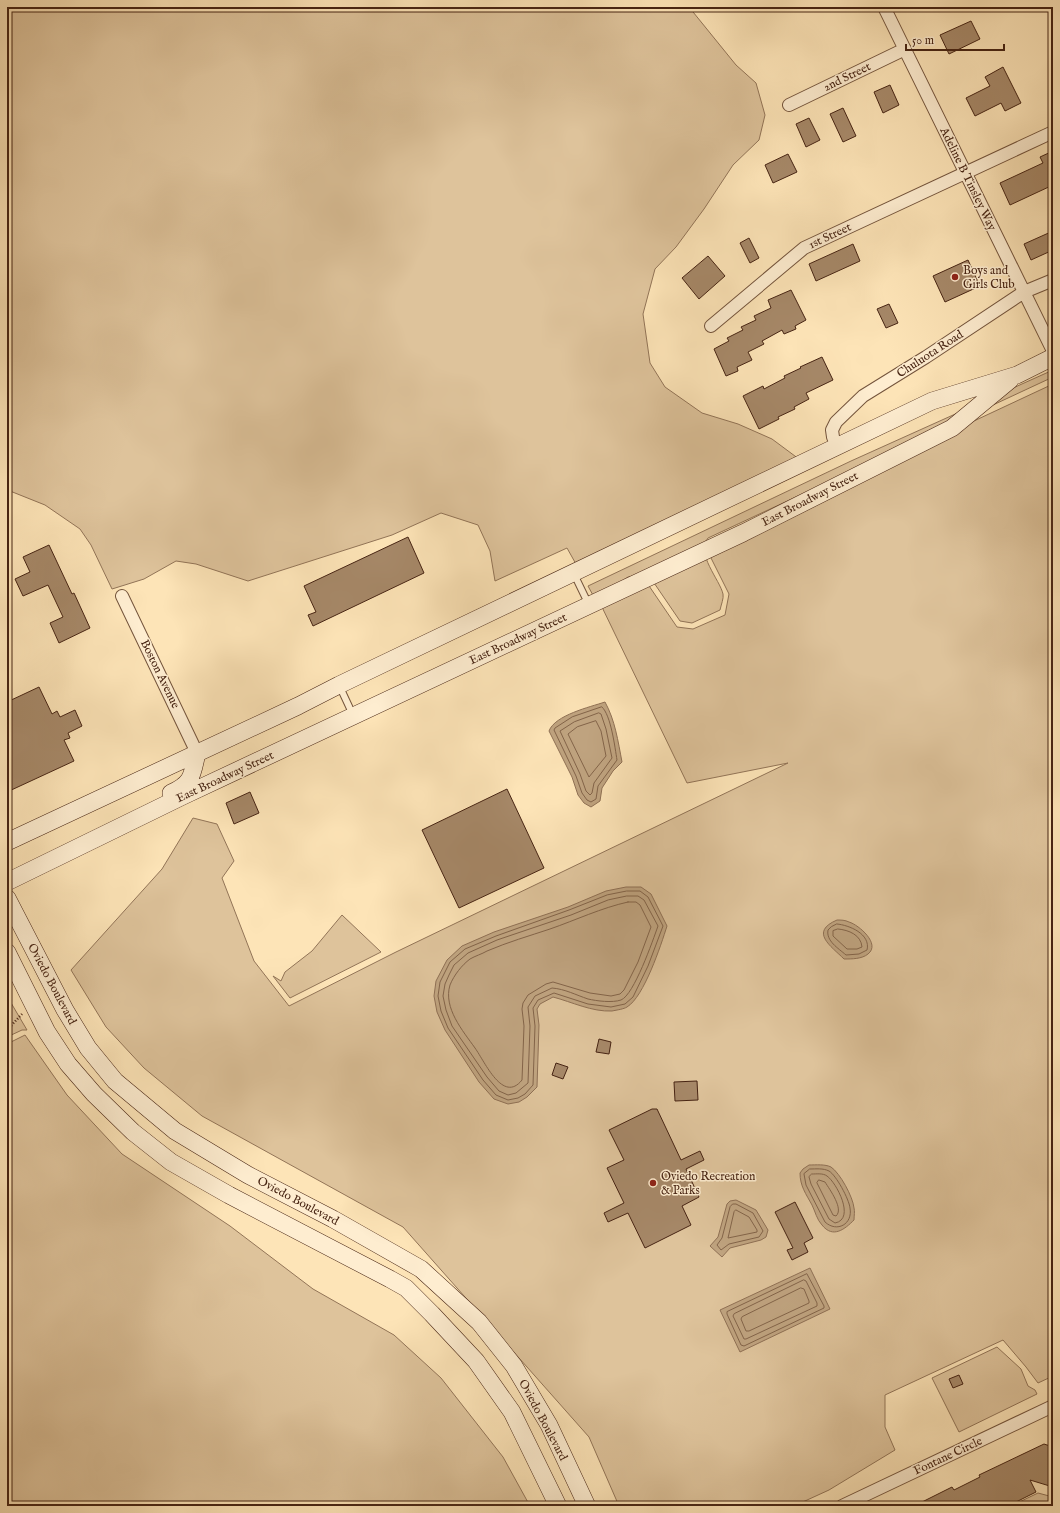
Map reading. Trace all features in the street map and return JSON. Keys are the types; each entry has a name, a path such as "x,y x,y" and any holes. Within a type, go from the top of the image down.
{"main road":[{"name":"East Broadway Street","path":"7,842 298,706 573,572 932,401 1016,375 1053,357"},
{"name":"East Broadway Street","path":"7,882 183,796 743,533 952,428 1016,375"},
{"path":"71,850 85,833 178,790 186,784 192,777 197,753"},
{"name":"Oviedo Boulevard","path":"7,898 64,1010 88,1048 115,1081 175,1131 248,1175 333,1219 421,1269 479,1322 514,1366 549,1425 587,1506"},
{"name":"Oviedo Boulevard","path":"7,952 47,1032 68,1064 94,1094 133,1132 171,1162 190,1173 406,1288 432,1314 476,1361 512,1412 558,1506"}],"street":[{"name":"Adeline B Tinsley Way","path":"884,7 1053,351"},
{"name":"2nd Street","path":"790,105 905,49"},
{"name":"1st Street","path":"711,326 804,248 1053,132"},
{"name":"Chuluota Road","path":"837,447 832,430 836,422 863,396 926,358 1024,292 1053,280"},
{"name":"Boston Avenue","path":"122,596 197,753"},
{"name":"Fontane Circle","path":"842,1506 1053,1406"}],"lane":[{"path":"573,572 589,605"},
{"path":"339,685 354,716"}],"path":[{"path":"7,1030 23,1013"}],"shaded area":[{"path":"7,7 689,7 736,65 756,83 765,115 759,140 733,165 704,209 676,247 655,269 643,314 650,363 665,387 702,413 738,424 772,439 807,465 581,573 567,548 495,581 490,551 478,525 441,513 392,535 248,581 196,564 176,561 144,579 112,589 91,545 80,529 45,505 10,491 7,485 7,316 10,312 7,278"},
{"path":"1053,370 1053,377 708,538 704,551 706,559 723,594 720,610 692,623 680,621 650,577 646,574 628,577 595,599 588,586 851,461"},
{"path":"1053,384 1053,1376 1038,1383 1003,1340 885,1395 885,1427 895,1450 829,1490 794,1506 619,1506 589,1437 403,1227 202,1116 144,1068 106,1027 71,970 162,869 193,818 217,824 234,861 222,878 254,961 289,1006 396,952 788,763 687,783 600,603 645,580 677,627 693,629 725,615 729,594 711,558 711,544"},
{"path":"342,915 381,952 290,998 273,976 281,981 285,972 312,951"},
{"path":"7,996 27,1030 22,1030 7,1037"},
{"path":"25,1035 67,1095 122,1154 230,1226 313,1289 394,1335 441,1378 503,1457 530,1506 7,1506 7,1044"},
{"path":"997,1347 1021,1369 1028,1386 1035,1390 1037,1394 959,1432 932,1378"},
{"path":"1038,1493 1053,1497 1053,1506 1011,1506"}],"water":[{"path":"605,702 614,723 622,762 613,771 602,788 600,801 591,807 584,803 578,795 572,777 549,731 558,720 565,716"},
{"path":"626,887 641,887 651,894 667,926 651,970 640,993 627,1007 612,1011 597,1010 553,997 540,1004 537,1009 539,1025 537,1087 527,1097 519,1102 508,1104 494,1099 479,1082 445,1030 437,1012 434,996 436,981 447,960 462,946 494,932 568,907 606,891"},
{"path":"837,920 844,920 853,924 867,935 872,945 871,950 866,956 854,959 844,959 829,944 823,934 824,929"},
{"path":"809,1165 823,1165 831,1167 835,1170 846,1186 853,1203 854,1211 854,1220 847,1227 835,1232 830,1231 826,1229 819,1221 800,1178 800,1173"},
{"path":"736,1200 756,1210 768,1230 766,1237 761,1240 730,1248 722,1257 710,1246 718,1237 727,1204 730,1201"},
{"path":"810,1268 830,1309 740,1352 720,1310"}],"building":[{"path":"971,21 980,39 949,54 940,35"},
{"path":"1003,67 1021,103 1005,111 1001,103 975,116 966,98 990,86 985,77"},
{"path":"890,85 899,105 883,113 874,92"},
{"path":"843,108 856,136 843,142 830,114"},
{"path":"809,118 820,140 806,147 796,124"},
{"path":"1053,151 1053,185 1010,205 1000,183 1043,163 1040,157"},
{"path":"788,154 797,172 773,183 765,165"},
{"path":"1053,231 1053,250 1031,260 1024,244"},
{"path":"749,238 759,258 750,263 740,243"},
{"path":"853,244 860,261 816,281 809,264"},
{"path":"708,256 725,276 699,299 682,278"},
{"path":"968,260 980,286 945,302 933,276"},
{"path":"791,290 806,320 795,326 796,329 784,334 782,330 762,341 764,344 748,352 752,360 737,367 738,371 726,376 714,349 729,341 727,338 743,330 741,327 756,320 754,316 771,308 768,300"},
{"path":"889,304 898,323 886,328 877,309"},
{"path":"822,357 833,380 806,393 809,399 794,407 795,409 778,417 779,419 759,429 743,396 763,386 764,389 785,378 784,376 801,368 800,367"},
{"path":"408,537 424,573 313,626 308,615 316,612 304,586"},
{"path":"49,545 90,628 59,643 50,623 63,617 48,585 23,596 15,579 30,572 23,557"},
{"path":"39,687 52,714 57,711 60,717 75,710 82,726 68,733 70,738 64,740 74,761 7,792 7,702"},
{"path":"507,789 544,868 459,908 422,830"},
{"path":"250,792 259,813 234,824 226,803"},
{"path":"599,1039 611,1042 609,1054 596,1052"},
{"path":"556,1063 568,1067 563,1079 552,1075"},
{"path":"697,1081 698,1100 675,1101 674,1082"},
{"name":"Oviedo Recreation & Parks","path":"652,1109 657,1109 681,1160 700,1151 704,1160 686,1169 699,1197 682,1206 691,1225 645,1248 628,1213 608,1222 604,1213 624,1203 607,1168 624,1160 609,1130"},
{"path":"795,1202 813,1238 804,1243 808,1252 792,1260 787,1250 793,1248 775,1212"},
{"path":"959,1375 963,1384 953,1388 949,1379"},
{"path":"1044,1444 1053,1447 1053,1487 1030,1480 1036,1492 1008,1506 914,1506 952,1487 954,1490 980,1477 979,1475"}],"place":[{"name":"Boys and Girls Club","path":"955,277"},
{"name":"Oviedo Recreation & Parks","path":"653,1183"}]}
